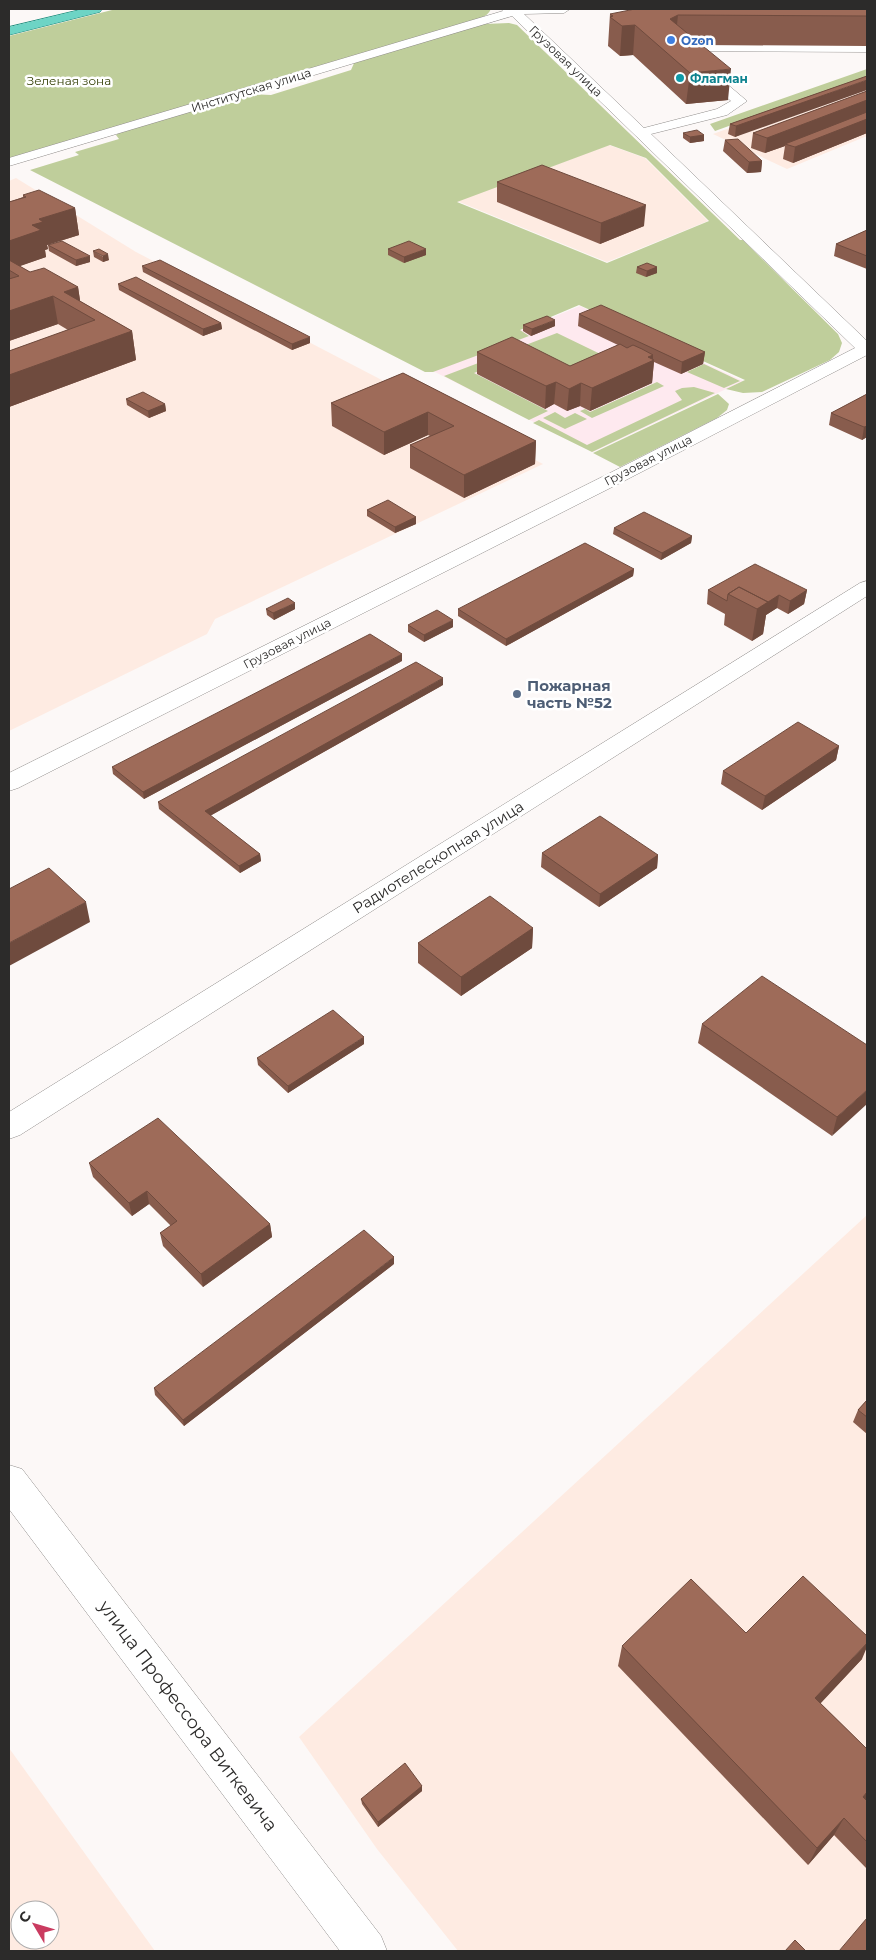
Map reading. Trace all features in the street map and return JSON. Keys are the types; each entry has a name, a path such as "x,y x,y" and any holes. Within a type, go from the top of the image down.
{"main road":[{"path":"9,23 66,9"},
{"path":"9,31 96,9"}],"street":[{"name":"Институтская улица","path":"9,162 493,17 516,12 564,9"},
{"name":"Грузовая улица","path":"9,783 597,487 866,349 516,12"},
{"path":"640,133 722,112 740,101 678,50 685,47 867,48"},
{"name":"Радиотелескопная улица","path":"9,1127 867,587"},
{"name":"улица Профессора Виткевича","path":"9,1481 366,1951"}],"shaded area":[{"path":"867,78 867,136 787,169 713,134"},
{"path":"609,145 645,158 708,221 607,262 457,201"},
{"path":"16,178 136,252 543,464 215,619 207,634 9,731 9,181"},
{"path":"580,306 743,381 593,452 427,368"},
{"path":"867,1215 867,1951 458,1951 377,1849 299,1737"},
{"path":"9,1748 155,1951 9,1951"}],"green space":[{"name":"Зеленая зона","path":"116,9 491,9 487,14 478,19 9,158 9,36"},
{"path":"509,23 517,25 740,240 743,240 838,334 842,343 839,352 830,360 762,392 743,393 726,389 745,380 579,305 520,330 529,336 433,372 425,372 30,170 79,155 75,152 119,139 116,135 122,130 247,94 271,95 351,70 355,61 485,24","holes":["610,145 646,158 709,221 607,263 457,202"]},
{"path":"867,69 867,76 715,131 710,124"},
{"path":"557,333 621,364 569,387 511,358 474,373 548,411 529,420 444,376"},
{"path":"704,364 740,381 724,388 687,372"},
{"path":"657,382 664,386 592,418 580,411 585,409 590,412"},
{"path":"694,387 715,393 592,452 533,423 539,420 587,445 682,400 675,391"},
{"path":"718,394 729,404 727,410 717,418 620,467 593,453"},
{"path":"555,412 565,418 575,413 587,419 565,429 543,418"}],"building":[{"path":"635,9 867,9 867,16 678,15 670,19 731,69 690,73 635,25 622,26 610,17 613,16 610,14"},
{"path":"867,76 867,80 736,126 730,124"},
{"path":"867,91 867,100 767,138 753,133"},
{"path":"867,112 867,119 795,147 785,144"},
{"path":"697,130 704,135 690,137 683,133"},
{"path":"738,139 762,161 749,162 725,140"},
{"path":"542,165 646,205 601,223 497,182"},
{"path":"39,190 75,208 39,219 43,222 32,225 41,230 9,241 9,202 26,197 23,195"},
{"path":"867,230 867,256 836,244"},
{"path":"62,241 90,256 76,260 48,245"},
{"path":"409,241 426,249 404,257 388,249"},
{"path":"99,249 108,254 103,256 93,251"},
{"path":"9,260 30,272 44,268 78,287 64,292 132,331 9,375 9,351 95,320 53,296 9,311 9,279 19,276 9,270"},
{"path":"160,260 310,337 292,344 142,266"},
{"path":"647,263 657,267 647,271 637,267"},
{"path":"136,277 221,323 203,329 118,284"},
{"path":"601,305 705,352 682,362 579,314"},
{"path":"547,316 555,320 532,329 523,325"},
{"path":"512,337 570,366 620,344 627,348 633,345 642,349 653,355 648,357 654,360 592,388 581,383 569,389 556,382 546,386 477,352"},
{"path":"403,373 536,441 464,475 410,445 454,426 428,412 384,432 331,403"},
{"path":"143,392 165,404 148,411 126,399"},
{"path":"867,394 867,426 864,427 831,413"},
{"path":"388,500 416,517 395,527 367,510"},
{"path":"644,512 692,536 662,553 614,528"},
{"path":"585,543 634,569 506,639 458,609"},
{"path":"755,564 807,590 790,601 779,595 768,602 739,587 728,594 727,601 708,590"},
{"path":"739,587 768,602 757,609 728,594"},
{"path":"288,598 295,603 273,613 266,609"},
{"path":"437,610 453,620 424,635 408,625"},
{"path":"370,634 402,654 143,792 112,767"},
{"path":"416,662 443,678 205,811 260,854 239,866 158,802"},
{"path":"798,722 839,746 765,796 723,771"},
{"path":"600,816 658,855 600,894 542,853"},
{"path":"49,868 86,902 9,943 9,889"},
{"path":"490,896 533,928 461,977 418,943"},
{"path":"762,976 867,1045 867,1090 837,1117 702,1024"},
{"path":"333,1010 364,1037 288,1086 257,1058"},
{"path":"158,1118 270,1224 201,1274 160,1233 177,1221 147,1191 129,1203 89,1163"},
{"path":"364,1230 394,1257 183,1420 154,1388"},
{"path":"867,1400 867,1417 858,1410"},
{"path":"803,1576 867,1636 867,1643 815,1698 867,1749 867,1792 863,1797 867,1801 867,1842 844,1818 817,1848 622,1646 691,1579 746,1633"},
{"path":"405,1763 422,1786 378,1822 361,1799"},
{"path":"867,1918 867,1951 839,1951"},
{"path":"795,1940 806,1951 785,1951"}],"place":[{"name":"Ozon","path":"671,40"},
{"name":"Флагман","path":"680,78"},
{"name":"Пожарная часть №52","path":"517,694"}]}
